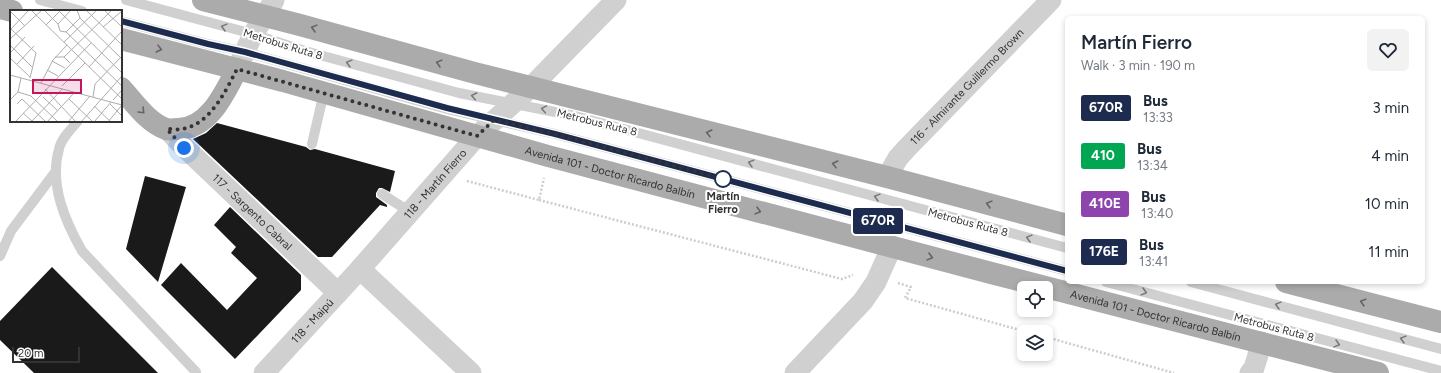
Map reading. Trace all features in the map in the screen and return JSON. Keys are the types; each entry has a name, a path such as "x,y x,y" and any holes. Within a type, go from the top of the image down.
{"main road":[{"path":"203,0 269,8 475,73 887,177 1065,224"},
{"path":"0,8 10,10"},
{"name":"Avenida 101 - Doctor Ricardo Balbín","path":"122,39 245,52 324,92 477,136 1002,276 1378,373"},
{"path":"122,89 145,115 157,124 167,129 182,129 200,122 214,109 227,89 245,52"},
{"path":"1294,284 1441,322"}],"street":[{"name":"118 - Martín Fierro","path":"360,269 477,136 531,87 616,0"},
{"name":"116 - Almirante Guillermo Brown","path":"887,177 898,158 907,148 1051,0"},
{"path":"245,52 269,8"},
{"name":"117 - Sargento Cabral","path":"167,129 184,148 338,293"},
{"path":"795,373 863,301 878,278 892,246"},
{"path":"360,269 471,373"},
{"name":"118 - Maipú","path":"264,373 360,269"},
{"path":"1250,373 1254,368 1262,342"}],"lane":[{"path":"40,0 78,10"},
{"name":"Metrobus Ruta 8","path":"126,0 245,52 293,48 459,93 575,116 1065,247"},
{"name":"Metrobus Ruta 8","path":"122,21 208,44 245,52 447,108 555,134 1065,270"},
{"path":"312,144 324,92"},
{"path":"77,122 59,148 56,171 61,208 70,229 82,251 196,372 195,373"},
{"path":"0,256 11,231 56,171"},
{"path":"382,194 410,212"},
{"name":"Metrobus Ruta 8","path":"1113,284 1441,372"},
{"name":"Metrobus Ruta 8","path":"1199,284 1441,349"}],"path":[{"path":"538,200 842,279 860,273 911,287 905,298 1017,329"},
{"path":"1053,339 1174,373"}],"building":[{"path":"217,123 306,147 310,150 315,149 395,171 390,192 379,188 376,193 376,197 387,205 387,207 380,205 332,257 318,257 193,139 206,133"},
{"path":"145,176 186,187 158,282 126,249"},
{"path":"230,207 301,275 301,290 235,359 161,285 181,263 227,310 257,278 231,253 236,247 214,225"},
{"path":"52,267 158,373 34,373 0,340 0,321"}],"bus line":[{"name":"670R","path":"122,21 208,44 245,52 447,108 555,134 1065,270"}],"place":[{"name":"Martín Fierro","path":"723,179"}],"route":[{"path":"184,148 167,129 182,129 200,122 214,109 227,89 237,69 477,136 494,120 555,134 723,179"}]}
